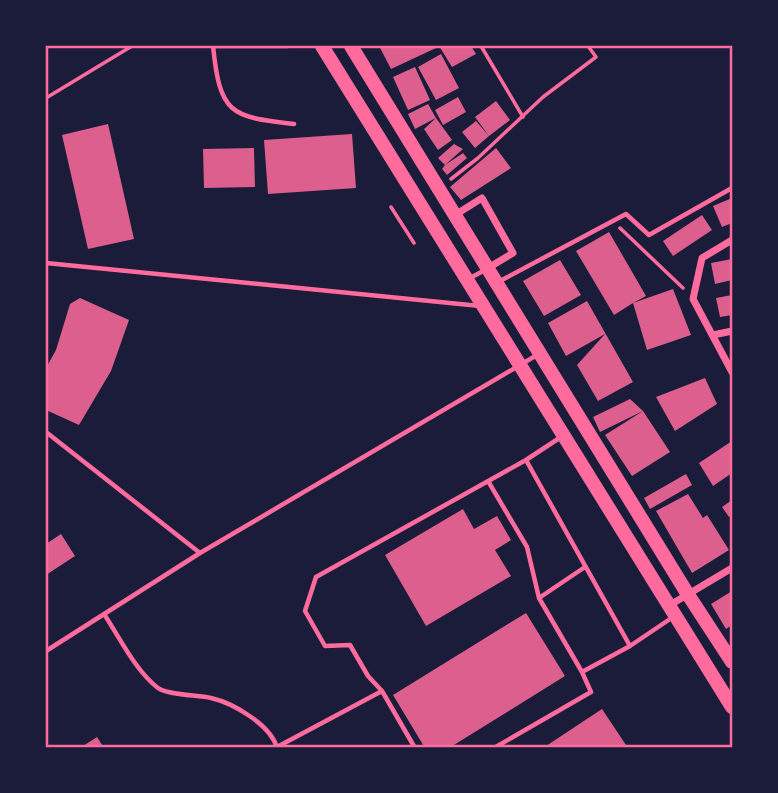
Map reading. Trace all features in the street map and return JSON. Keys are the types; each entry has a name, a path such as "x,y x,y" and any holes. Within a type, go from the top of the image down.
{"main road":[{"path":"322,46 673,610 727,686 733,707"},
{"path":"351,46 687,593 733,662"}],"street":[{"path":"454,215 482,198 513,253 488,269"},
{"path":"733,240 702,258 693,299 733,372"},
{"path":"713,335 733,331"},
{"path":"673,610 687,593 733,568"}],"lane":[{"path":"288,46 213,46 216,79 231,109 254,120 294,124"},
{"path":"496,283 625,214 649,234 733,188"},
{"path":"46,263 482,306"},
{"path":"466,280 488,269"},
{"path":"46,651 200,553 540,353"},
{"path":"46,432 200,553"},
{"path":"415,747 382,691 368,676 350,645 325,646 306,611 316,577 526,460 564,435"},
{"path":"526,460 630,646"},
{"path":"488,481 527,547 539,598 591,692 494,747"},
{"path":"539,598 585,567"},
{"path":"582,672 630,646 673,610"},
{"path":"104,614 141,670 160,690 214,699 246,714 273,734 277,747 382,691"}],"path":[{"path":"46,98 132,46"},
{"path":"481,46 523,117"},
{"path":"438,189 478,158 543,97 596,57 588,46"},
{"path":"391,207 414,243"},
{"path":"614,222 693,299"}],"building":[{"path":"379,46 435,46 436,48 391,69"},
{"path":"439,46 471,46 476,54 452,67"},
{"path":"441,54 459,88 436,100 418,67"},
{"path":"415,67 430,100 408,110 393,77"},
{"path":"458,97 466,112 443,125 435,110"},
{"path":"496,101 510,120 489,136 475,117"},
{"path":"428,104 436,118 415,129 408,114"},
{"path":"436,118 452,140 438,150 424,129"},
{"path":"476,121 489,136 475,148 462,132"},
{"path":"108,124 134,239 88,249 62,135"},
{"path":"352,134 356,188 268,194 264,140"},
{"path":"454,144 463,149 445,165 438,158"},
{"path":"254,148 255,187 204,188 203,149"},
{"path":"496,148 511,168 461,200 450,187"},
{"path":"463,153 467,158 447,175 442,169"},
{"path":"732,198 732,223 722,227 713,206"},
{"path":"702,215 712,230 673,256 663,241"},
{"path":"609,232 646,296 614,315 576,251"},
{"path":"732,259 732,280 715,284 711,263"},
{"path":"560,260 581,295 544,316 523,281"},
{"path":"673,289 691,335 647,350 633,303"},
{"path":"732,295 732,315 720,317 716,298"},
{"path":"80,298 129,320 111,371 79,425 46,410 46,368 56,350 70,304"},
{"path":"587,301 633,382 598,401 577,365 605,334 566,356 548,323"},
{"path":"705,378 717,404 675,431 656,397"},
{"path":"630,399 643,411 600,432 593,417"},
{"path":"643,411 670,452 632,476 605,435"},
{"path":"732,441 732,473 713,486 699,463"},
{"path":"686,474 692,485 650,509 644,498"},
{"path":"688,494 703,518 707,515 729,550 692,573 656,511"},
{"path":"732,500 732,515 729,517 722,507"},
{"path":"463,509 474,529 497,516 511,540 495,550 511,576 426,626 385,555"},
{"path":"61,534 75,556 46,575 46,544"},
{"path":"732,591 732,625 726,629 711,604"},
{"path":"526,613 565,676 449,748 425,748 393,695"},
{"path":"602,709 628,748 543,748"},
{"path":"97,737 104,748 80,748"}]}
